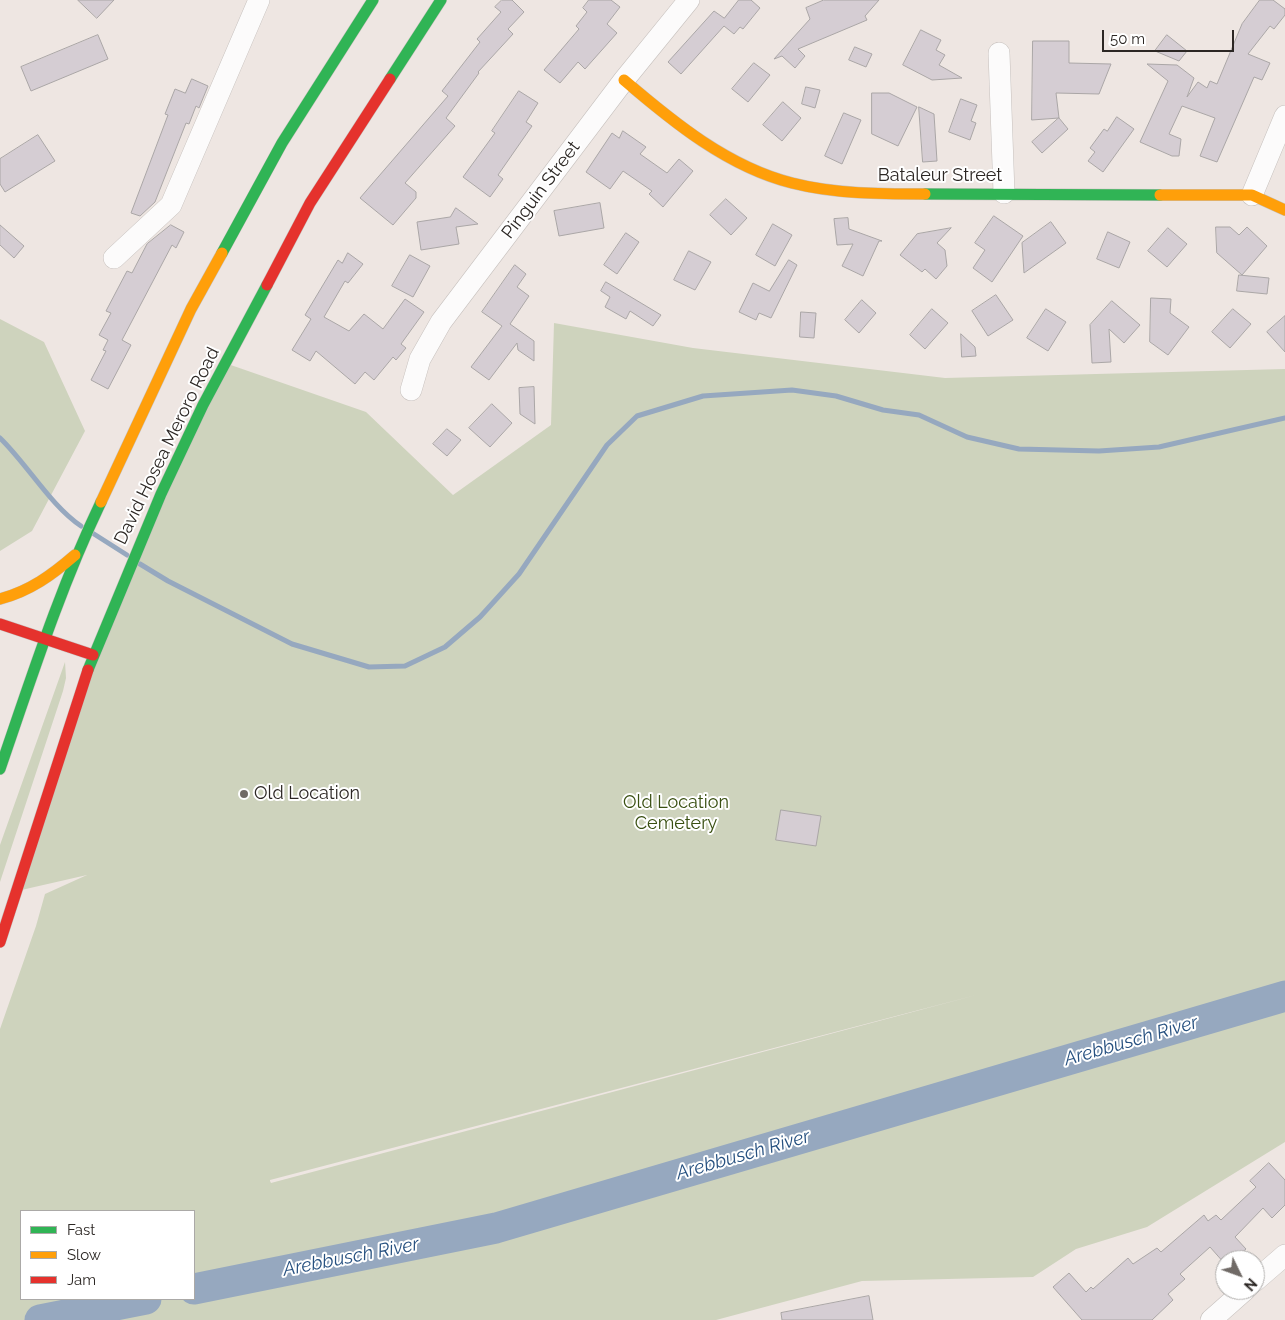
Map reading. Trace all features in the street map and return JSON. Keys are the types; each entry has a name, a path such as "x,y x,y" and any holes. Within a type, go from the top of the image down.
{"main road":[{"name":"David Hosea Meroro Road","path":"0,769 44,639 78,550 191,309 277,152 373,0"},
{"name":"David Hosea Meroro Road","path":"0,942 93,655 161,494 203,405 310,203 441,0"},
{"name":"Bataleur Street","path":"624,80 648,101 701,140 760,172 781,180 806,186 868,194 1004,192 1252,195 1285,210"},
{"path":"0,599 31,588 52,575 78,550"},
{"path":"0,624 93,655"}],"street":[{"path":"114,258 171,205 259,0"},
{"name":"Pinguin Street","path":"411,390 420,359 441,322 624,80 689,0"},
{"path":"999,53 1004,192"},
{"path":"1252,195 1285,116"},
{"path":"1265,1272 1285,1255"},
{"path":"1211,1320 1234,1300"}],"green space":[{"path":"0,319 44,342 85,431 32,531 0,551"},
{"name":"Old Location Cemetery","path":"554,323 693,348 945,378 1285,369 1285,1142 1147,1227 1076,1249 1033,1277 862,1281 716,1320 0,1320 0,1029 36,926 45,894 87,875 17,891 93,655 225,363 366,412 453,495 551,425","holes":["980,994 271,1183 270,1180"]},
{"path":"65,662 66,678 63,691 0,882 0,845"}],"building":[{"path":"78,0 114,0 97,18"},
{"path":"502,0 512,0 524,12 508,29 513,34 478,72 446,118 455,126 405,183 416,192 416,198 393,225 360,198 448,96 442,91 480,42 477,39 501,12 495,7"},
{"path":"589,0 611,0 620,7 607,24 617,33 585,69 578,62 560,83 544,70 579,29 576,26 587,12 583,8"},
{"path":"739,0 751,0 760,8 743,29 740,27 734,34 724,26 681,74 668,62 714,11 724,18"},
{"path":"824,0 879,0 865,16 867,20 798,49 805,56 795,68 782,56 774,59 810,19 806,8"},
{"path":"1260,0 1273,0 1285,9 1285,15 1274,29 1270,26 1248,54 1270,63 1262,80 1254,77 1217,162 1200,156 1215,118 1182,106 1169,134 1181,139 1179,156 1172,156 1140,142 1168,81 1147,64 1177,65 1194,78 1187,97 1198,82 1207,88 1210,81 1217,84 1242,24"},
{"path":"921,30 941,40 936,50 945,55 939,65 962,78 932,80 903,65"},
{"path":"98,35 108,59 31,91 21,67"},
{"path":"1167,35 1187,51 1179,61 1155,51"},
{"path":"1033,41 1069,41 1069,63 1111,64 1099,94 1056,93 1059,118 1032,120"},
{"path":"855,47 872,54 866,67 849,60"},
{"path":"754,63 770,75 748,102 732,89"},
{"path":"192,79 208,86 199,108 196,106 189,124 186,123 155,202 140,216 131,213 168,115 165,114 175,89 185,93"},
{"path":"806,87 820,90 815,108 802,104"},
{"path":"519,91 538,103 526,122 532,126 498,175 503,179 490,197 463,177 495,133 492,131"},
{"path":"872,93 889,93 917,107 898,146 872,134"},
{"path":"961,99 977,105 971,121 976,123 970,140 949,132"},
{"path":"783,102 801,118 782,141 763,125"},
{"path":"919,107 934,114 937,161 923,162"},
{"path":"844,113 861,120 842,164 825,156"},
{"path":"1117,117 1134,129 1103,172 1088,161 1095,152 1090,148 1104,129 1107,131"},
{"path":"1059,118 1068,129 1042,153 1032,142"},
{"path":"623,131 646,147 640,154 667,173 679,159 693,171 663,207 649,194 652,191 623,171 610,189 586,172 612,133 619,138"},
{"path":"38,135 55,161 5,192 0,184 0,159"},
{"path":"726,199 747,218 731,235 710,215"},
{"path":"600,203 604,228 559,236 554,211"},
{"path":"456,208 478,224 456,227 459,244 421,250 417,222 450,217"},
{"path":"994,216 1023,236 992,282 973,268 985,250 975,243"},
{"path":"848,218 849,229 882,241 879,241 863,276 842,266 853,244 837,245 834,219"},
{"path":"1051,222 1066,243 1024,273 1022,243"},
{"path":"773,224 792,235 775,266 756,255"},
{"path":"0,225 24,246 14,258 0,245"},
{"path":"171,225 184,232 176,248 172,245 122,340 131,345 108,389 91,380 106,351 103,350 108,340 99,335 111,313 106,311 127,271 132,273 147,244"},
{"path":"1216,227 1230,227 1239,235 1247,227 1267,246 1242,275 1217,253"},
{"path":"951,228 937,243 945,250 947,266 936,279 925,269 922,272 900,255 917,234"},
{"path":"1168,228 1187,244 1167,267 1148,251"},
{"path":"1108,232 1130,242 1119,268 1097,259"},
{"path":"626,233 639,242 617,274 604,265"},
{"path":"689,251 711,262 695,290 674,280"},
{"path":"348,253 363,264 348,283 345,281 324,317 349,331 364,314 383,329 405,299 424,312 401,344 406,348 396,360 393,357 374,380 365,372 355,384 316,351 310,361 292,350 311,319 305,315 338,260 342,263"},
{"path":"410,255 430,266 413,297 392,286"},
{"path":"789,260 797,265 771,318 759,313 756,320 739,312 753,283 769,291"},
{"path":"515,265 526,274 517,287 529,296 510,324 534,341 534,361 518,350 517,343 489,380 471,367 502,326 482,312"},
{"path":"1239,275 1269,278 1267,294 1237,291"},
{"path":"606,282 661,315 653,326 630,311 626,319 605,307 610,297 601,291"},
{"path":"996,295 1013,320 988,336 972,311"},
{"path":"1151,298 1171,299 1170,313 1189,327 1168,355 1150,342"},
{"path":"862,300 876,313 859,333 845,320"},
{"path":"1112,301 1140,325 1124,343 1109,329 1111,362 1092,363 1090,325"},
{"path":"932,309 948,323 925,349 910,335"},
{"path":"1046,309 1066,322 1048,351 1027,338"},
{"path":"1233,309 1251,324 1230,348 1212,332"},
{"path":"801,312 816,313 814,338 800,337"},
{"path":"1285,316 1285,352 1267,332"},
{"path":"961,334 975,347 976,356 962,357"},
{"path":"534,387 535,424 520,414 519,388"},
{"path":"492,404 512,423 490,447 469,428"},
{"path":"447,429 461,440 447,456 433,444"},
{"path":"781,810 821,816 816,846 776,840"},
{"path":"1269,1163 1285,1180 1285,1205 1272,1218 1263,1208 1235,1237 1246,1249 1245,1250 1215,1250 1215,1253 1210,1247 1180,1274 1185,1279 1168,1294 1173,1300 1152,1320 1082,1320 1053,1287 1069,1273 1086,1292 1091,1287 1093,1289 1128,1258 1133,1264 1157,1248 1161,1252 1204,1215 1208,1221 1216,1215 1221,1220 1256,1187 1250,1181"},
{"path":"869,1296 873,1320 782,1320 781,1313"}],"waterway":[{"path":"140,564 168,581 292,644 369,667 405,666 445,647 480,617 519,574 607,445 637,416 703,396 792,390 836,396 883,410 919,415 967,437 1019,449 1099,451 1159,447 1285,418"},
{"path":"0,438 59,507 81,526"},
{"path":"94,534 127,555"},
{"name":"Arebbusch River","path":"195,1289 496,1228 1285,996"},
{"name":"Arebbusch River","path":"40,1320 141,1300"}],"traffic: fast":[{"path":"222,253 282,143 373,0"},
{"path":"390,79 441,0"},
{"path":"925,194 1160,195"},
{"path":"88,670 161,494 203,405 267,285"},
{"path":"0,769 59,601 101,502"}],"traffic: slow":[{"path":"624,80 662,112 702,141 768,176 808,187 841,191 925,194"},
{"path":"1160,195 1252,195 1285,210"},
{"path":"101,502 191,309 222,253"},
{"path":"0,599 21,592 40,582 75,555"}],"traffic: jam":[{"path":"267,285 310,203 390,79"},
{"path":"0,624 93,655"},
{"path":"0,942 88,670"}],"place":[{"name":"Old Location","path":"244,794"}]}
